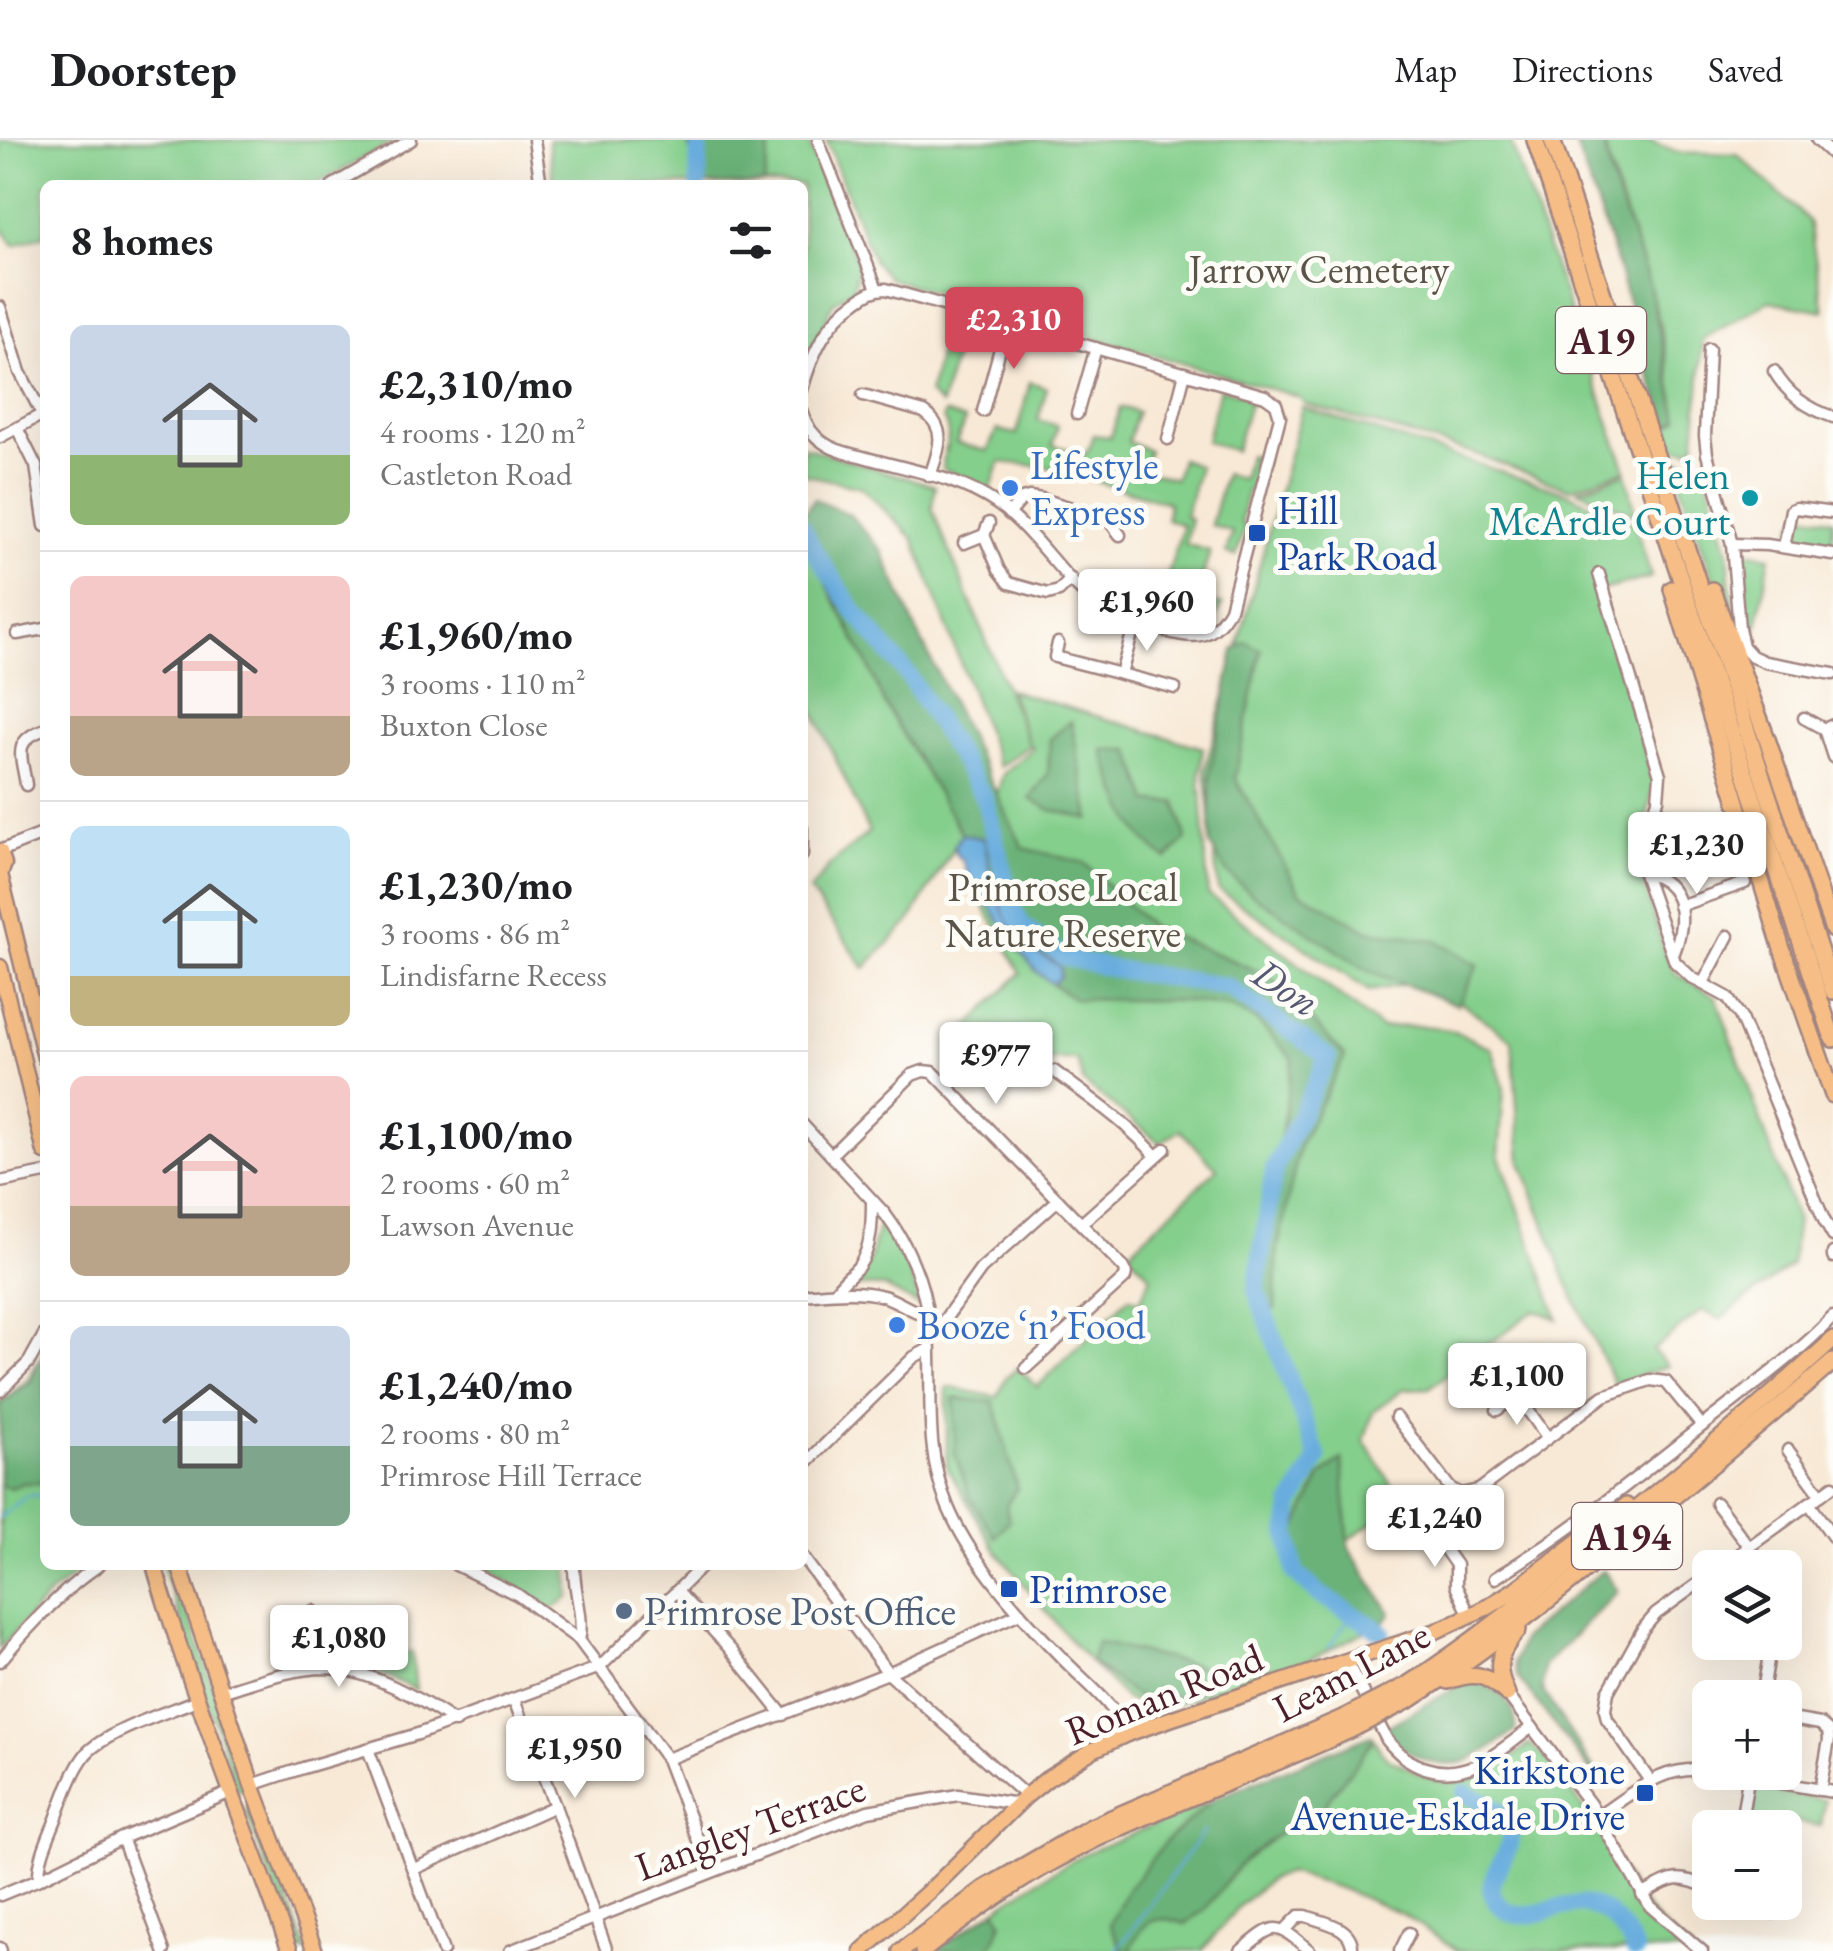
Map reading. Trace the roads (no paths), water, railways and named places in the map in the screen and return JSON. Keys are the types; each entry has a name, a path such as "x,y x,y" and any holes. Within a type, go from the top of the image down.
{"highway":[{"name":"A19","path":"1534,140 1833,1039"},
{"name":"A19","path":"1552,140 1833,991"},
{"path":"1644,416 1760,721 1833,930"},
{"path":"1628,422 1655,533 1780,946 1833,1095"},
{"name":"Leam Lane","path":"1414,1691 1720,1440 1833,1340"},
{"name":"Leam Lane","path":"922,1951 992,1900 1094,1840 1346,1724 1471,1660 1625,1538 1833,1362"},
{"path":"1488,1607 1720,1440"},
{"name":"A194","path":"1507,1694 1499,1674 1500,1658 1533,1612"},
{"name":"A194","path":"1414,1691 1476,1675 1490,1679 1507,1694"},
{"name":"Leam Lane","path":"901,1951 984,1889 1091,1827 1346,1724"}],"main road":[{"path":"0,851 4,864 0,874 40,1038"},
{"path":"0,967 40,1131"},
{"path":"156,1570 290,1951"},
{"path":"181,1570 254,1790 315,1951"},
{"name":"Roman Road","path":"862,1951 1022,1800 1069,1764 1127,1734 1434,1632 1488,1607"},
{"path":"234,1798 254,1790"}],"street":[{"path":"341,180 411,140"},
{"path":"534,140 540,180"},
{"path":"818,140 877,289"},
{"path":"1817,140 1833,154"},
{"path":"808,374 829,326 846,308 877,289 1185,373 1271,399 1280,410 1230,609 1210,632 1190,636 1135,623 1101,607 1009,514 978,492 826,446 808,426"},
{"path":"0,307 20,372 40,407"},
{"path":"983,411 1007,323"},
{"path":"1077,414 1096,348"},
{"path":"1709,349 1704,436 1732,544 1740,637 1747,652 1765,662 1827,673 1833,664"},
{"path":"1774,371 1785,390 1805,405 1833,417"},
{"path":"1168,439 1185,373"},
{"path":"863,395 930,416 940,433 930,476"},
{"path":"0,437 40,416"},
{"path":"17,428 36,466 40,493"},
{"path":"1009,514 1022,499 1042,499 1108,519 1120,534"},
{"path":"1784,548 1791,510 1833,512"},
{"path":"964,543 984,535 989,523"},
{"path":"984,535 999,570 1009,582 1054,593 1072,579"},
{"path":"1732,544 1833,555"},
{"path":"1599,574 1660,775 1658,800 1639,848 1673,956 1682,970 1727,997 1740,1016 1833,1236"},
{"path":"1121,674 1135,623"},
{"path":"17,634 40,630"},
{"path":"1058,644 1055,657 1175,688"},
{"path":"1804,718 1828,727 1833,758"},
{"path":"26,785 22,742 40,731"},
{"path":"1649,821 1704,844"},
{"path":"0,851 40,836"},
{"path":"1644,873 1662,880 1676,897 1682,923 1673,956"},
{"path":"1679,906 1746,883"},
{"path":"1702,983 1728,936"},
{"path":"831,1155 912,1075 928,1070 1124,1268 1126,1276 1026,1368"},
{"path":"1054,1070 1160,1152 1081,1224"},
{"path":"808,1130 896,1229 917,1276 928,1316 930,1432 940,1488 960,1530 1020,1614 1108,1702 1127,1734"},
{"path":"0,1182 40,1174"},
{"path":"834,1292 862,1262 872,1224 872,1200"},
{"path":"929,1336 990,1259 1058,1200"},
{"path":"808,1294 834,1292 886,1297 928,1316"},
{"path":"1495,1578 1540,1551 1702,1426 1833,1317"},
{"path":"0,1391 29,1362 40,1342"},
{"path":"808,1461 914,1357 929,1349"},
{"path":"1497,1410 1545,1374"},
{"path":"1396,1417 1450,1488 1461,1494 1480,1490 1604,1396 1656,1380 1671,1386 1702,1426"},
{"path":"1517,1395 1548,1438"},
{"path":"1788,1450 1821,1495"},
{"path":"1716,1503 1745,1549 1833,1486"},
{"path":"1809,1503 1833,1537"},
{"path":"1418,1511 1456,1565 1456,1586 1470,1616"},
{"path":"808,1564 888,1672 1022,1800"},
{"path":"0,1661 25,1630 93,1570"},
{"path":"466,1570 518,1595 579,1640 667,1760 710,1872"},
{"path":"574,1570 579,1640"},
{"path":"254,1790 455,1722 600,1667 698,1570"},
{"path":"1650,1782 1607,1719 1605,1701 1650,1620 1692,1588"},
{"path":"677,1590 784,1716"},
{"path":"313,1611 327,1644 330,1668"},
{"path":"667,1760 784,1716 1020,1614"},
{"path":"1346,1660 1387,1740 1408,1761 1424,1768 1449,1772 1472,1767 1495,1756 1532,1727"},
{"path":"220,1692 289,1673 330,1668 379,1681 455,1722"},
{"path":"1507,1694 1598,1816 1642,1894 1659,1915 1702,1951"},
{"path":"39,1879 38,1871 55,1821 83,1758 109,1737 199,1699"},
{"path":"514,1700 607,1951"},
{"path":"1802,1721 1820,1724 1828,1731 1829,1740 1827,1791 1802,1786"},
{"path":"368,1749 443,1951"},
{"path":"1598,1816 1650,1782 1675,1770 1692,1769"},
{"name":"Langley Terrace","path":"510,1951 868,1810 958,1794 1022,1800"},
{"path":"0,1895 122,1838 234,1798"},
{"path":"414,1869 555,1806"},
{"path":"122,1838 164,1951"},
{"path":"1642,1894 1678,1878 1692,1882"},
{"path":"1285,1930 1299,1916 1306,1916 1347,1931 1353,1942 1352,1951"},
{"path":"1241,1951 1266,1930 1280,1928 1310,1951"},
{"path":"1400,1951 1409,1932"}],"water":[{"path":"962,834 984,839 998,897 1010,923 1028,946 1061,968 1060,977 1052,984 1036,971 1009,937 971,882 954,846"}],"waterway":[{"name":"Don","path":"698,180 699,140"},
{"name":"Don","path":"808,539 855,612 908,675 984,797 1013,909 1022,926 1064,957 1228,987 1328,1057 1274,1170 1256,1290 1318,1458 1292,1505 1288,1532 1295,1573 1319,1594 1382,1632"},
{"path":"0,1517 28,1495 40,1496"},
{"path":"1329,1647 1352,1614"},
{"name":"Don","path":"1465,1793 1495,1809 1509,1826 1507,1851 1491,1886 1504,1909 1528,1915 1570,1905 1599,1909 1620,1926 1635,1951"},
{"path":"1116,1951 1204,1831"}],"place":[{"name":"Lifestyle Express","path":"1010,488"},
{"name":"Helen McArdle Court","path":"1750,498"},
{"name":"Hill Park Road","path":"1257,533"},
{"name":"Booze ‘n’ Food","path":"897,1325"},
{"name":"Primrose","path":"1009,1589"},
{"name":"Primrose Post Office","path":"624,1611"},
{"name":"Kirkstone Avenue-Eskdale Drive","path":"1645,1793"}],"park label":[{"name":"Jarrow Cemetery","path":"1319,269"},
{"name":"Primrose Local Nature Reserve","path":"1063,910"}]}
